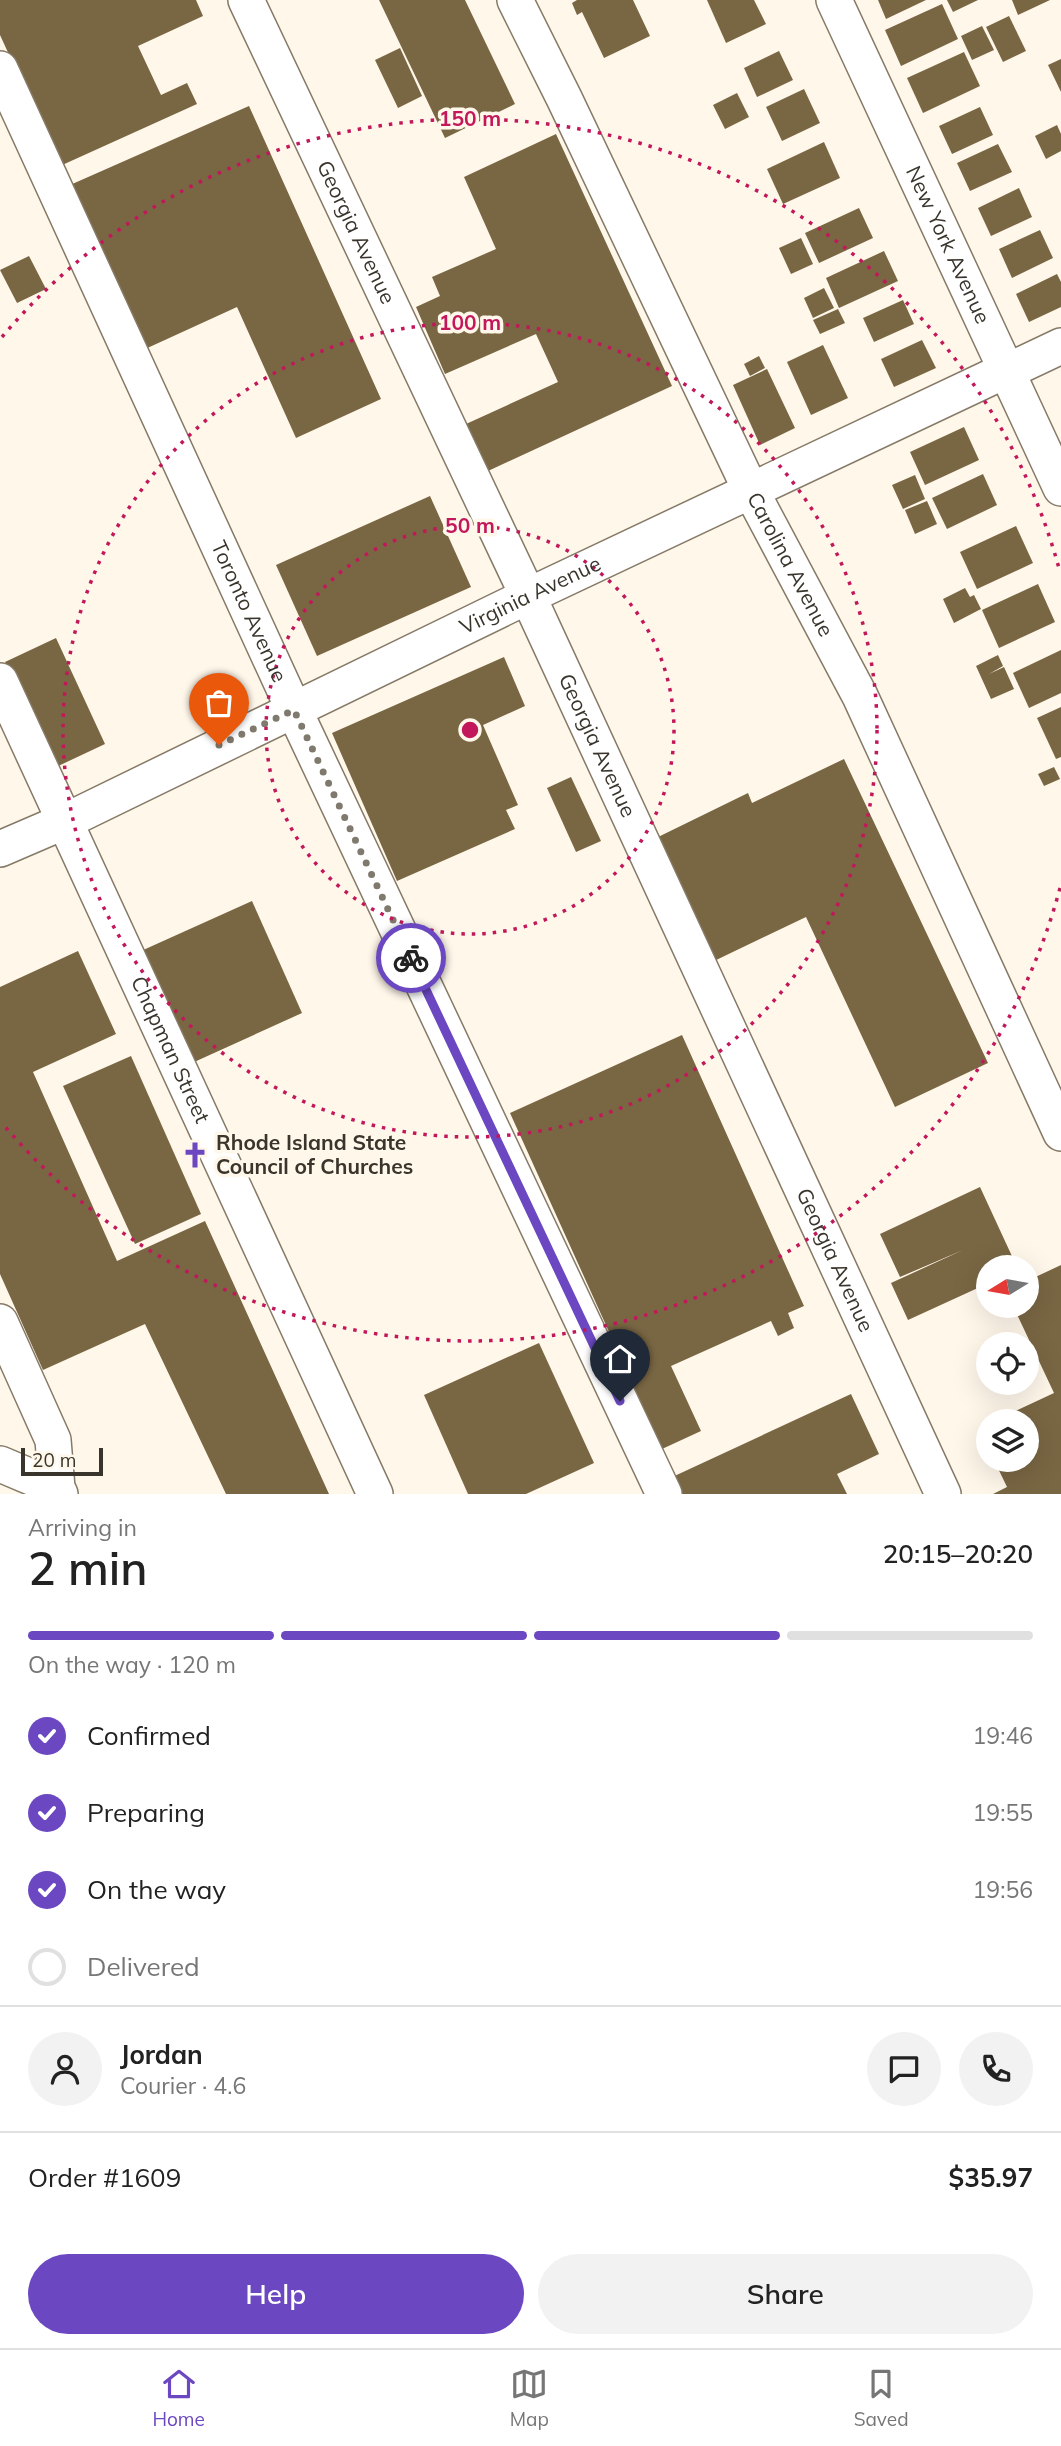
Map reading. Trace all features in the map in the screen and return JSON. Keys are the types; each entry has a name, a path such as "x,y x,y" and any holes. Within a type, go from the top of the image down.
{"street":[{"name":"Georgia Avenue","path":"246,0 528,596 943,1494"},
{"name":"Carolina Avenue","path":"515,0 751,491 860,696 1061,1132"},
{"name":"New York Avenue","path":"834,0 1061,488"},
{"name":"Toronto Avenue","path":"0,69 294,710 663,1494"},
{"name":"Virginia Avenue","path":"0,849 528,596 1061,346"},
{"name":"Chapman Street","path":"0,681 375,1494"},
{"path":"0,1322 53,1440 59,1491"},
{"path":"0,1464 59,1491"}],"building":[{"path":"0,0 196,0 203,16 138,46 161,95 187,83 197,104 60,166 0,35"},
{"path":"379,0 465,0 515,104 445,138"},
{"path":"577,0 633,0 650,36 604,58 582,12 577,15 572,3"},
{"path":"707,0 754,0 766,24 726,43"},
{"path":"878,0 926,0 886,19"},
{"path":"947,0 978,0 953,12"},
{"path":"1012,0 1050,0 1018,15"},
{"path":"942,4 958,39 901,66 885,30"},
{"path":"1009,16 1026,51 1003,62 986,27"},
{"path":"982,26 994,50 972,60 961,36"},
{"path":"400,48 422,96 398,108 375,60"},
{"path":"779,51 793,80 757,97 744,68"},
{"path":"964,52 980,86 923,113 907,78"},
{"path":"1061,59 1061,92 1048,65"},
{"path":"804,89 820,123 782,141 766,107"},
{"path":"737,93 749,117 725,129 713,105"},
{"path":"249,106 381,399 296,438 237,307 143,350 70,185"},
{"path":"980,107 993,135 952,154 939,126"},
{"path":"1057,125 1061,134 1061,151 1046,159 1035,136"},
{"path":"556,134 672,386 488,471 466,424 558,382 536,334 445,374 416,307 440,296 432,277 496,249 464,177"},
{"path":"824,142 840,178 783,204 767,169"},
{"path":"998,144 1012,172 970,191 957,163"},
{"path":"1019,188 1032,217 991,236 978,208"},
{"path":"859,208 873,238 819,263 805,233"},
{"path":"1040,230 1053,258 1012,278 999,249"},
{"path":"801,238 813,264 791,274 779,248"},
{"path":"884,251 898,281 839,308 826,278"},
{"path":"29,256 46,289 17,303 0,270"},
{"path":"1057,274 1061,282 1061,307 1029,322 1016,294"},
{"path":"824,288 834,308 813,318 804,298"},
{"path":"903,300 914,324 874,342 863,318"},
{"path":"838,309 845,323 820,334 813,320"},
{"path":"922,340 936,368 894,387 881,359"},
{"path":"823,345 848,398 811,415 787,362"},
{"path":"759,356 765,368 750,376 744,364"},
{"path":"767,369 795,428 760,445 733,385"},
{"path":"964,427 979,460 925,485 910,452"},
{"path":"983,474 997,505 947,529 932,498"},
{"path":"915,475 925,499 903,509 892,485"},
{"path":"430,496 471,587 317,656 276,565"},
{"path":"927,501 937,524 915,534 905,510"},
{"path":"1016,526 1033,563 977,589 960,552"},
{"path":"1038,584 1055,622 999,648 982,610"},
{"path":"965,588 970,597 974,595 981,609 954,623 943,599"},
{"path":"56,638 105,744 54,768 5,662"},
{"path":"1061,650 1061,693 1029,708 1013,673"},
{"path":"998,655 1003,666 989,674 1004,667 1014,689 991,699 976,666"},
{"path":"504,657 525,706 483,725 518,805 506,810 515,829 397,881 332,733"},
{"path":"1061,707 1061,757 1056,759 1037,718"},
{"path":"844,759 988,1063 895,1107 806,917 712,962 654,839 748,793 752,803"},
{"path":"1054,767 1060,779 1044,786 1038,774"},
{"path":"571,777 601,841 576,852 547,788"},
{"path":"252,901 302,1013 192,1063 141,951"},
{"path":"78,951 116,1034 33,1072 117,1261 205,1221 329,1494 226,1494 145,1324 43,1370 0,1274 0,987"},
{"path":"682,1035 804,1306 788,1313 794,1328 778,1336 771,1321 671,1366 701,1431 662,1449 510,1113"},
{"path":"131,1056 201,1214 135,1244 63,1086"},
{"path":"980,1187 1011,1255 976,1255 976,1289 908,1320 891,1283 963,1250 900,1277 880,1234"},
{"path":"1061,1265 1061,1494 993,1494 1007,1487 1000,1472 1039,1472 1039,1409 1020,1409 1054,1393 1039,1361 1039,1332 1025,1332 1019,1318 1040,1318 1040,1275"},
{"path":"539,1343 594,1463 526,1494 468,1494 424,1395"},
{"path":"851,1394 879,1454 837,1474 847,1494 675,1494 668,1479"}],"way so far":[{"path":"219,745 294,710 411,958"}],"place":[{"name":"Rhode Island State Council of Churches","path":"195,1155"}],"route":[{"path":"411,958 620,1401"}]}
